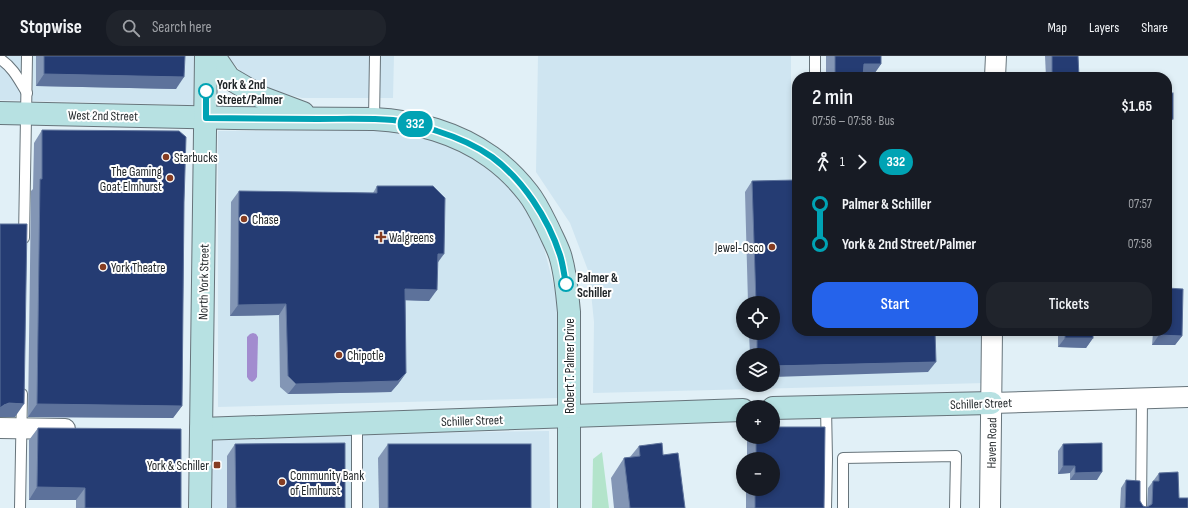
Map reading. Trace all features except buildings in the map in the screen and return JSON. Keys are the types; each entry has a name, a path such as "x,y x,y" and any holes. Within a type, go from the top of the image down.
{"street":[{"name":"North York Street","path":"200,508 206,56"},
{"path":"214,56 228,78 263,98 318,119"},
{"path":"995,72 996,56"},
{"name":"West 2nd Street","path":"0,113 27,103 206,118"},
{"name":"Robert T. Palmer Drive","path":"206,118 394,120 414,124 450,135 470,144 492,157 510,174 529,195 544,219 556,243 566,284 569,312 569,508"},
{"name":"Haven Road","path":"990,508 992,336"},
{"name":"Schiller Street","path":"780,408 1188,397"},
{"name":"Schiller Street","path":"201,429 736,410"},
{"path":"0,428 84,429"}],"lane":[{"path":"24,244 27,56"},
{"path":"374,119 375,56"},
{"path":"815,56 815,72"},
{"path":"0,59 5,62 16,74 27,103"},
{"path":"20,508 22,380"},
{"path":"1141,508 1142,399"},
{"path":"826,407 826,508"},
{"path":"357,424 358,508"},
{"path":"827,459 956,456 955,508"},
{"path":"843,458 843,508"}],"shaded area":[{"path":"0,56 194,56 193,105 0,100"},
{"path":"227,56 394,56 393,98 302,98 255,87"},
{"path":"538,56 791,56 792,336 986,336 985,383 780,388 780,348 736,348 736,389 593,393 594,322 589,273 570,223 536,172"},
{"path":"396,130 453,146 504,180 539,229 557,298 557,398 218,407 218,131"},
{"path":"253,333 258,337 257,377 252,382 247,377 247,337"},
{"path":"549,431 550,508 209,508 210,436"}],"green space":[{"path":"602,452 609,508 592,508 593,459"}],"bus line":[{"name":"332","path":"206,91 206,118 394,120 428,128 450,135 470,144 492,157 529,195 544,219 556,243 566,284"}],"place":[{"name":"York & 2nd Street/Palmer","path":"206,91"},
{"name":"Starbucks","path":"166,157"},
{"name":"The Gaming Goat Elmhurst","path":"170,178"},
{"name":"Chase","path":"244,219"},
{"name":"Walgreens","path":"381,237"},
{"name":"Jewel-Osco","path":"772,247"},
{"name":"York Theatre","path":"103,267"},
{"name":"Palmer & Schiller","path":"566,284"},
{"name":"Chipotle","path":"339,355"},
{"name":"York & Schiller","path":"217,465"},
{"name":"Community Bank of Elmhurst","path":"282,482"}]}
